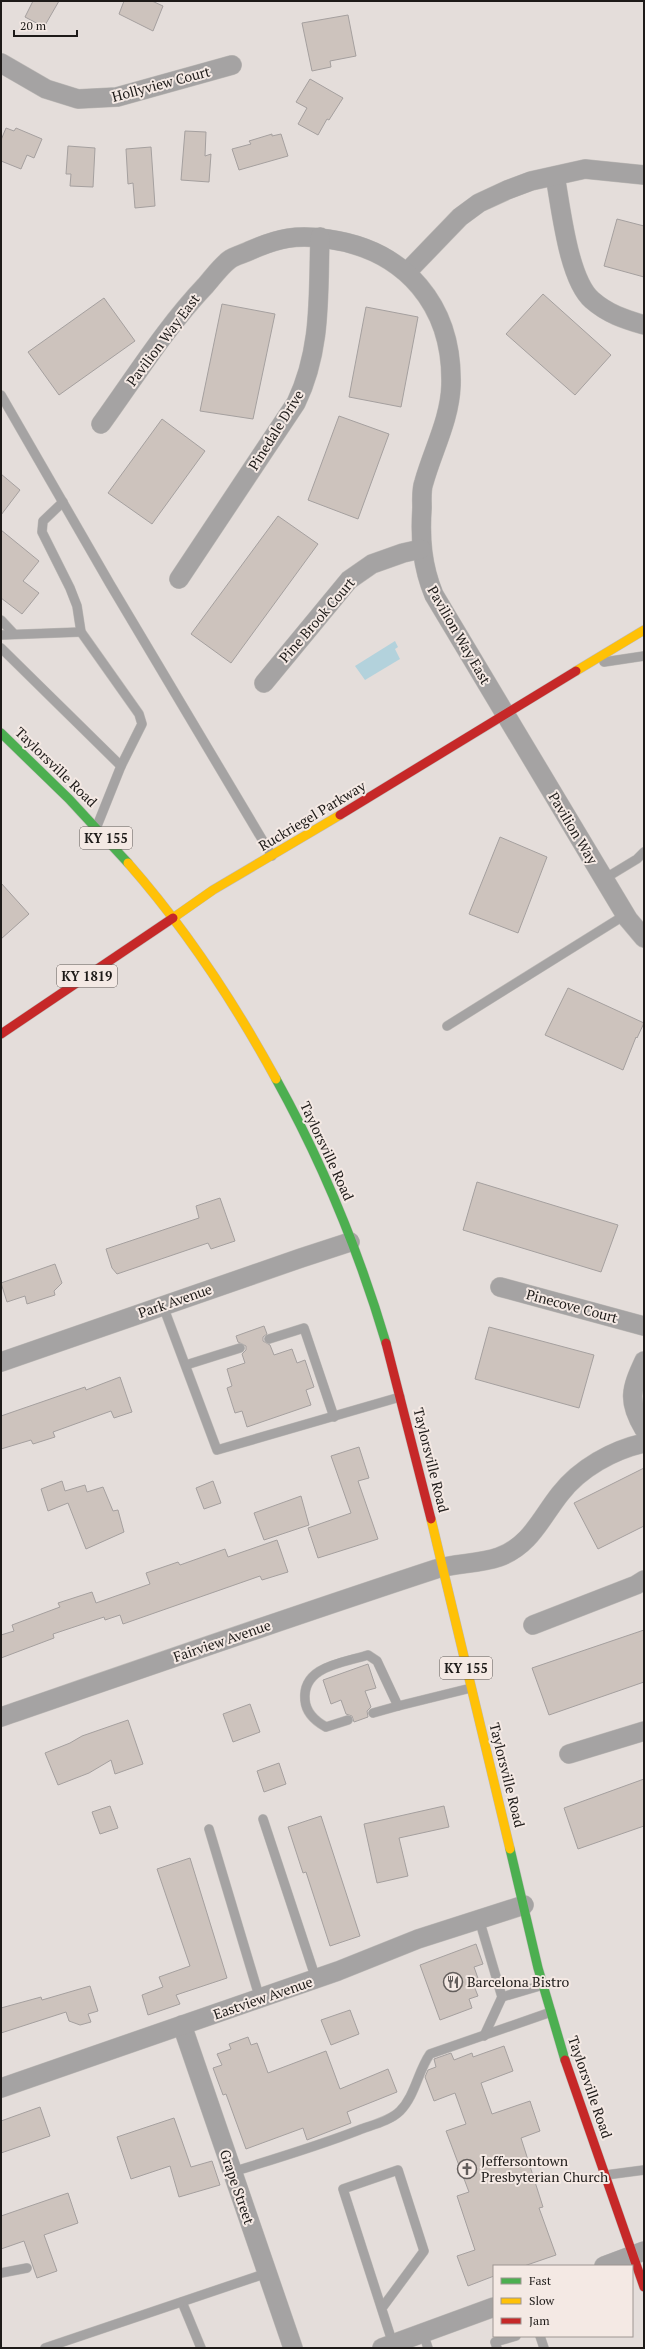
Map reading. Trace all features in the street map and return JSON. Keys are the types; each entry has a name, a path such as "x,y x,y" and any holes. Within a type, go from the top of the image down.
{"main road":[{"name":"Ruckriegel Parkway","path":"1,1034 212,890 272,856 644,630"},
{"name":"Taylorsville Road","path":"1,733 53,782 96,827 173,918 210,970 271,1069 293,1110 338,1207 377,1314 400,1397 443,1567 543,1985 604,2175 638,2253 644,2287"}],"street":[{"name":"Hollyview Court","path":"1,63 46,89 78,99 117,96 232,64"},
{"path":"407,272 442,233 479,203 530,181 585,169 644,175"},
{"path":"555,176 567,241 581,284 591,299 606,311 617,317 644,325"},
{"name":"Pavilion Way East","path":"101,424 184,308 230,260 264,244 285,238 305,235 348,242 399,265 417,281 442,324 451,386 445,420 423,484 421,549 426,574 434,595 506,715"},
{"name":"Pinedale Drive","path":"179,579 296,403 304,386 311,365 316,338 320,238"},
{"name":"Pine Brook Court","path":"264,684 348,580 372,564 403,553 421,549"},
{"name":"Pavilion Way","path":"506,715 625,914 644,938"},
{"name":"Park Avenue","path":"1,1362 350,1242"},
{"name":"Pinecove Court","path":"500,1287 644,1326"},
{"path":"644,1361 635,1381 631,1400 634,1413 644,1429"},
{"name":"Fairview Avenue","path":"1,1717 296,1615 443,1567 499,1557 522,1545 537,1528 560,1494 588,1467 627,1447 644,1443"},
{"path":"534,1625 636,1585 644,1580"},
{"path":"569,1754 644,1731"},
{"name":"Eastview Avenue","path":"1,2088 316,1979 418,1939 524,1905"},
{"name":"Grape Street","path":"182,2025 292,2348"},
{"path":"607,2265 638,2253"},
{"path":"388,2346 425,2340 493,2307"}],"lane":[{"path":"1,395 272,856"},
{"path":"63,502 43,521 42,532 70,588 77,606 81,632 139,714 142,724 121,766 96,827"},
{"path":"1,620 14,634"},
{"path":"1,635 81,632"},
{"path":"1,648 121,766"},
{"path":"588,664 644,656"},
{"path":"604,879 637,859 644,852"},
{"path":"448,1026 625,914"},
{"path":"163,1306 217,1450 400,1397"},
{"path":"269,1339 304,1328 334,1417"},
{"path":"186,1365 240,1348"},
{"path":"348,1720 326,1727 316,1722 305,1708 304,1691 308,1679 318,1671 368,1655 377,1661 398,1706"},
{"path":"373,1713 471,1688"},
{"path":"263,1819 316,1979"},
{"path":"209,1829 260,1999"},
{"path":"479,1919 502,1997 484,2036"},
{"path":"502,1997 543,1985"},
{"path":"232,2172 345,2136 385,2120 400,2112 406,2104 420,2070 430,2054 551,2012"},
{"path":"382,2308 424,2251 398,2170 343,2189 382,2308 388,2346"},
{"path":"604,2175 644,2170"},
{"path":"1,2273 28,2268"},
{"path":"45,2348 267,2273"},
{"path":"182,2302 201,2348"},
{"path":"497,2348 495,2342 512,2337"},
{"path":"540,2337 544,2348"}],"water":[{"path":"395,641 398,647 395,649 400,659 365,680 355,666"}],"building":[{"path":"33,1 59,1 44,27 25,17"},
{"path":"124,1 152,1 163,6 153,31 119,14"},
{"path":"348,15 356,56 330,61 331,67 312,71 302,23"},
{"path":"310,79 343,98 329,120 327,119 318,135 298,124 307,108 296,102"},
{"path":"6,128 14,131 16,128 42,139 34,158 27,155 21,169 1,161 1,140"},
{"path":"185,131 206,132 205,156 211,154 209,182 181,180"},
{"path":"272,134 272,136 281,134 288,156 239,170 232,149 251,144 249,141"},
{"path":"68,146 95,148 93,187 70,186 71,174 66,174"},
{"path":"151,147 155,206 135,208 133,183 128,184 126,149"},
{"path":"617,219 644,226 644,277 604,266"},
{"path":"543,294 611,355 575,395 506,334"},
{"path":"104,298 135,341 59,395 28,352"},
{"path":"222,304 275,314 253,419 200,411"},
{"path":"366,307 418,317 401,407 349,397"},
{"path":"339,416 389,434 358,519 308,500"},
{"path":"162,419 205,451 152,524 108,493"},
{"path":"1,474 20,490 1,515"},
{"path":"278,516 318,544 231,663 191,634"},
{"path":"1,530 39,561 23,581 39,593 22,614 1,598"},
{"path":"500,837 547,857 518,933 469,914"},
{"path":"1,883 29,914 1,939"},
{"path":"568,988 644,1023 637,1038 636,1037 623,1070 545,1035"},
{"path":"477,1182 618,1225 601,1272 463,1230"},
{"path":"220,1198 235,1241 211,1249 208,1243 117,1274 112,1268 106,1249 199,1218 196,1206"},
{"path":"55,1264 62,1283 54,1291 55,1295 27,1304 25,1296 7,1302 1,1283"},
{"path":"264,1326 267,1334 263,1337 263,1341 270,1345 274,1355 292,1349 297,1363 305,1360 314,1387 306,1390 311,1405 247,1427 242,1411 235,1413 227,1388 232,1386 227,1369 245,1363 242,1354 246,1350 246,1346 238,1342 236,1336"},
{"path":"489,1327 594,1355 579,1408 475,1379"},
{"path":"120,1377 132,1412 114,1418 111,1411 53,1432 55,1437 33,1444 31,1440 1,1449 1,1416 85,1387 86,1390"},
{"path":"359,1447 369,1478 358,1481 378,1539 318,1558 308,1528 351,1513 331,1456"},
{"path":"644,1468 644,1526 598,1549 574,1503"},
{"path":"62,1481 65,1491 85,1485 87,1492 103,1487 113,1511 118,1510 124,1532 86,1549 68,1503 48,1511 41,1489"},
{"path":"213,1481 221,1503 204,1509 196,1488"},
{"path":"301,1496 309,1525 264,1540 254,1513"},
{"path":"277,1540 288,1572 262,1580 260,1576 123,1624 120,1615 105,1620 104,1617 53,1634 54,1638 1,1658 1,1635 14,1631 12,1625 60,1607 58,1603 92,1592 96,1603 150,1584 146,1573 178,1562 180,1565 225,1549 228,1557"},
{"path":"644,1630 644,1682 549,1715 532,1668"},
{"path":"368,1664 376,1688 365,1691 371,1707 367,1711 368,1717 354,1722 352,1716 346,1714 341,1700 331,1704 323,1680"},
{"path":"250,1704 260,1732 233,1742 223,1714"},
{"path":"128,1720 143,1764 115,1774 111,1760 89,1773 58,1785 45,1753 70,1743 82,1736"},
{"path":"279,1763 286,1784 264,1792 257,1771"},
{"path":"644,1779 644,1826 578,1849 564,1808"},
{"path":"110,1806 118,1828 100,1834 92,1812"},
{"path":"444,1806 449,1827 399,1838 408,1876 377,1883 364,1824"},
{"path":"321,1816 360,1936 330,1946 306,1872 303,1873 288,1827"},
{"path":"190,1858 227,1978 176,1995 180,2004 148,2015 142,1995 163,1987 159,1977 190,1966 157,1869"},
{"path":"476,1944 483,1964 474,1967 480,1984 474,1986 478,1996 469,1999 472,2008 440,2020 420,1965"},
{"path":"90,1986 98,2011 88,2014 91,2022 80,2025 69,2021 66,2012 1,2033 1,2008 41,1997 42,2000"},
{"path":"350,2010 359,2034 331,2045 321,2020"},
{"path":"248,2037 251,2045 257,2043 268,2073 326,2051 340,2089 388,2069 397,2092 347,2112 351,2123 307,2140 303,2128 246,2149 226,2094 223,2095 213,2068 222,2065 217,2054 231,2049 229,2044"},
{"path":"504,2046 513,2071 481,2083 492,2114 530,2101 540,2131 521,2138 543,2207 539,2208 556,2255 527,2265 493,2265 493,2276 468,2286 457,2256 475,2250 457,2196 469,2192 446,2131 466,2124 455,2093 434,2101 425,2077 428,2070 436,2067 434,2059 451,2053 454,2060 472,2053 473,2057"},
{"path":"40,2107 50,2136 1,2153 1,2121"},
{"path":"174,2118 191,2167 212,2161 220,2185 179,2197 170,2166 131,2179 117,2137"},
{"path":"68,2193 78,2223 44,2235 57,2271 37,2278 24,2241 1,2249 1,2216"}],"traffic: fast":[{"path":"1,733 69,799 128,863"},
{"path":"276,1079 309,1142 338,1208 364,1275 386,1343"},
{"path":"510,1849 538,1968 565,2060"}],"traffic: slow":[{"path":"576,671 644,630"},
{"path":"173,918 213,890 340,815"},
{"path":"128,863 170,914 208,967 226,994 276,1079"},
{"path":"431,1519 510,1849"}],"traffic: jam":[{"path":"340,815 576,671"},
{"path":"1,1034 173,918"},
{"path":"386,1343 431,1519"},
{"path":"565,2060 644,2287"}],"place":[{"name":"Barcelona Bistro","path":"453,1982"},
{"name":"Jeffersontown Presbyterian Church","path":"467,2169"}]}
